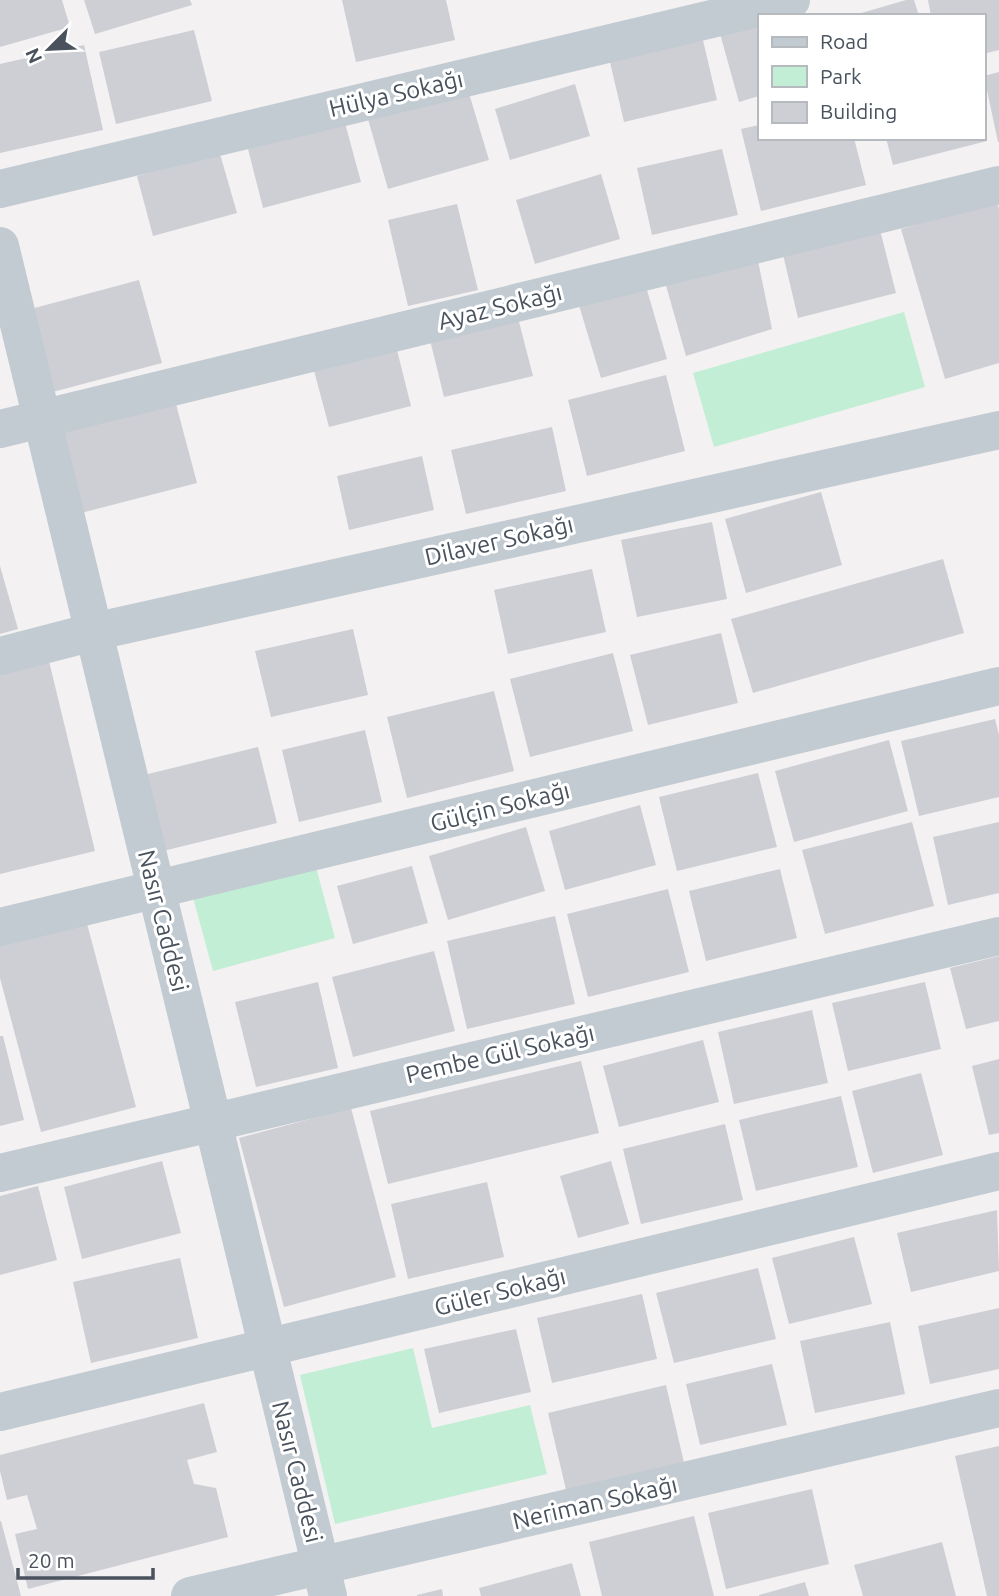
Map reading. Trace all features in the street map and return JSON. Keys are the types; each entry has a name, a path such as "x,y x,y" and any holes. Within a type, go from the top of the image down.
{"street":[{"name":"Hülya Sokağı","path":"0,188 791,0"},
{"name":"Ayaz Sokağı","path":"0,429 999,185"},
{"name":"Nasır Caddesi","path":"0,246 324,1582"},
{"name":"Dilaver Sokağı","path":"0,656 93,632 999,430"},
{"name":"Gülçin Sokağı","path":"0,927 999,686"},
{"name":"Pembe Gül Sokağı","path":"0,1173 999,936"},
{"name":"Güler Sokağı","path":"0,1412 999,1171"},
{"name":"Neriman Sokağı","path":"190,1596 324,1582 999,1408"}],"green space":[{"path":"904,312 925,387 714,447 693,373"},
{"path":"310,845 335,938 213,971 188,879"},
{"path":"413,1348 432,1428 530,1405 547,1474 335,1524 300,1375"}],"building":[{"path":"0,0 62,0 70,27 0,47"},
{"path":"84,0 190,0 192,5 95,34"},
{"path":"342,0 446,0 455,40 356,62"},
{"path":"914,0 918,14 858,14"},
{"path":"928,0 999,0 999,50 985,54 985,14 931,14"},
{"path":"758,20 758,96 739,102 719,30"},
{"path":"194,30 212,101 116,124 99,52"},
{"path":"702,36 717,100 624,122 609,58"},
{"path":"84,45 103,130 0,153 0,64"},
{"path":"999,72 999,142 985,81 985,76"},
{"path":"575,84 590,136 510,160 495,109"},
{"path":"468,90 489,160 388,189 368,119"},
{"path":"345,123 361,182 263,208 248,149"},
{"path":"758,125 758,140 855,140 866,185 761,211 741,129"},
{"path":"985,133 987,141 893,165 887,140 985,140"},
{"path":"722,149 738,215 652,235 637,168"},
{"path":"220,154 237,213 153,236 137,176"},
{"path":"601,174 620,239 535,264 516,200"},
{"path":"997,201 999,363 945,379 901,229"},
{"path":"457,204 478,290 408,306 388,220"},
{"path":"878,222 896,293 798,318 781,246"},
{"path":"756,251 772,329 686,356 665,282"},
{"path":"139,280 162,363 49,393 27,310"},
{"path":"645,283 667,359 601,378 578,302"},
{"path":"517,314 533,376 444,397 429,336"},
{"path":"395,342 411,406 329,427 312,363"},
{"path":"666,375 685,451 587,476 568,400"},
{"path":"176,404 197,483 81,513 61,433"},
{"path":"552,427 566,491 466,514 451,450"},
{"path":"422,456 434,510 349,530 337,476"},
{"path":"821,492 842,565 746,593 725,519"},
{"path":"712,522 727,599 637,617 621,540"},
{"path":"943,559 964,633 753,693 731,619"},
{"path":"0,566 18,629 0,634"},
{"path":"592,569 606,632 508,654 494,590"},
{"path":"353,629 368,695 271,717 255,651"},
{"path":"721,633 738,703 648,725 630,655"},
{"path":"613,653 633,731 530,757 510,679"},
{"path":"48,657 95,851 0,874 0,669"},
{"path":"494,691 514,771 407,798 387,717"},
{"path":"995,719 999,735 999,797 919,816 901,741"},
{"path":"365,730 382,802 299,822 282,750"},
{"path":"889,740 908,811 794,842 775,771"},
{"path":"258,747 277,823 163,851 144,775"},
{"path":"758,773 777,847 677,871 659,797"},
{"path":"640,805 656,865 565,890 549,831"},
{"path":"912,822 934,906 825,934 802,850"},
{"path":"999,822 999,893 948,905 933,837"},
{"path":"526,827 545,891 448,920 429,856"},
{"path":"412,866 428,923 353,944 337,886"},
{"path":"780,869 797,938 706,961 689,891"},
{"path":"668,889 689,972 588,997 567,914"},
{"path":"555,916 575,1004 467,1029 447,941"},
{"path":"86,920 136,1107 41,1132 0,978 0,943"},
{"path":"434,951 455,1031 353,1057 332,977"},
{"path":"999,956 999,1021 966,1029 950,968"},
{"path":"318,982 338,1068 256,1087 235,1002"},
{"path":"925,982 941,1049 848,1071 832,1003"},
{"path":"812,1010 828,1083 734,1104 718,1032"},
{"path":"0,1036 3,1036 24,1120 0,1126"},
{"path":"703,1040 719,1102 619,1127 603,1066"},
{"path":"999,1059 999,1133 989,1135 972,1066"},
{"path":"581,1061 599,1133 388,1184 370,1111"},
{"path":"921,1073 943,1155 873,1173 852,1091"},
{"path":"841,1096 858,1167 756,1191 739,1120"},
{"path":"351,1108 396,1277 284,1307 239,1138"},
{"path":"725,1124 743,1200 641,1224 623,1149"},
{"path":"162,1161 181,1233 82,1259 64,1187"},
{"path":"611,1161 629,1224 578,1238 560,1176"},
{"path":"487,1182 504,1257 408,1279 391,1204"},
{"path":"38,1186 57,1260 0,1275 0,1196"},
{"path":"997,1210 999,1271 911,1292 897,1233"},
{"path":"854,1237 872,1304 789,1324 772,1258"},
{"path":"180,1258 198,1338 91,1363 73,1282"},
{"path":"758,1268 776,1339 674,1363 656,1293"},
{"path":"642,1294 657,1359 552,1383 537,1318"},
{"path":"999,1308 999,1369 930,1384 918,1326"},
{"path":"890,1322 905,1394 815,1413 800,1341"},
{"path":"516,1329 531,1392 439,1413 424,1349"},
{"path":"772,1364 787,1425 700,1445 686,1384"},
{"path":"666,1385 685,1467 567,1494 548,1413"},
{"path":"204,1403 217,1452 187,1460 194,1484 216,1488 228,1537 28,1589 15,1534 37,1529 27,1495 7,1500 0,1471 0,1455"},
{"path":"999,1446 999,1596 987,1596 955,1456"},
{"path":"812,1489 829,1564 726,1589 708,1513"},
{"path":"694,1516 714,1596 602,1596 589,1542"},
{"path":"1,1521 21,1596 0,1596"},
{"path":"942,1542 956,1596 863,1596 854,1565"},
{"path":"572,1563 581,1596 481,1596 479,1588"},
{"path":"805,1582 809,1596 759,1596 759,1595"},
{"path":"442,1589 443,1596 417,1596 417,1595"}]}
